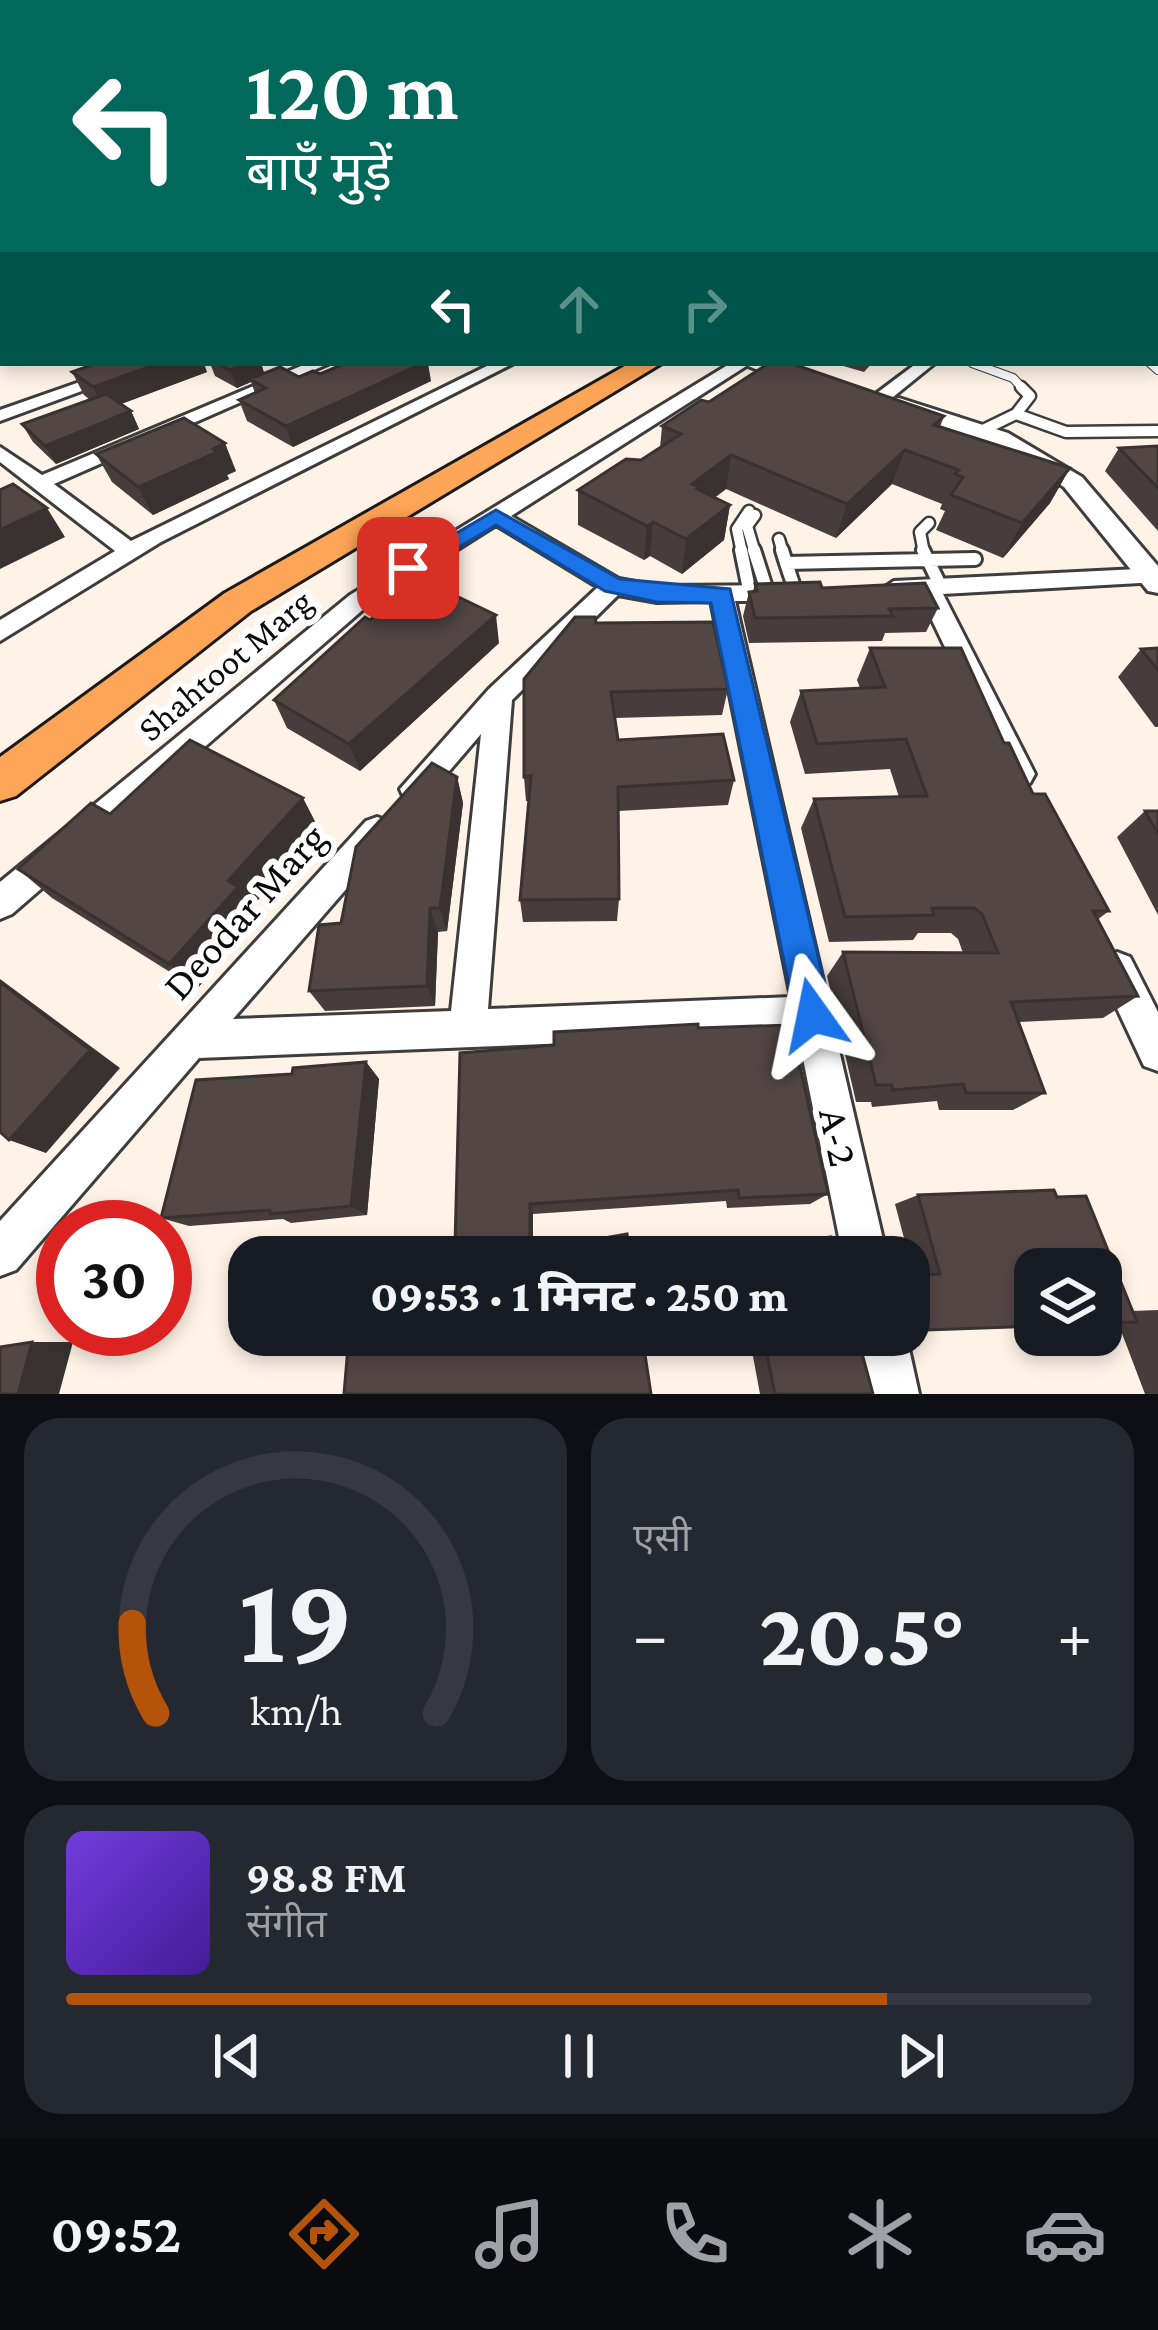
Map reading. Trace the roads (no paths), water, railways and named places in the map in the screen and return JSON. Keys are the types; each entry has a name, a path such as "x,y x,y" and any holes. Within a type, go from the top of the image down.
{"main road":[{"path":"0,745 200,596 604,366"},
{"path":"0,782 238,602 486,452 644,366"}],"street":[{"path":"0,416 142,366"},
{"path":"40,483 276,375 310,366"},
{"path":"0,632 128,550 497,366"},
{"name":"Shahtoot Marg","path":"0,903 358,601 742,366"},
{"path":"757,366 981,431 1073,482 1156,578"},
{"path":"785,366 1031,460"},
{"path":"852,394 920,366"},
{"path":"0,453 128,550"},
{"path":"505,511 614,586 657,594 807,592"},
{"path":"862,590 933,578 1156,578"},
{"path":"933,578 1033,799"},
{"name":"Deodar Marg","path":"0,1254 499,696 614,586"},
{"name":"A-2","path":"747,594 813,1015 860,1236"},
{"path":"468,1030 499,696"},
{"path":"1106,946 1158,1052"},
{"path":"188,1040 813,1015"},
{"path":"886,1356 894,1394"}],"lane":[{"path":"981,366 1024,388 1028,402 1016,414 981,431"},
{"path":"1016,414 1033,424 1064,431 1158,431"},
{"path":"747,594 747,526 753,512"},
{"path":"929,524 920,532 919,542 933,578"},
{"path":"779,539 786,563 807,592"},
{"path":"786,563 933,578 975,559"}]}
